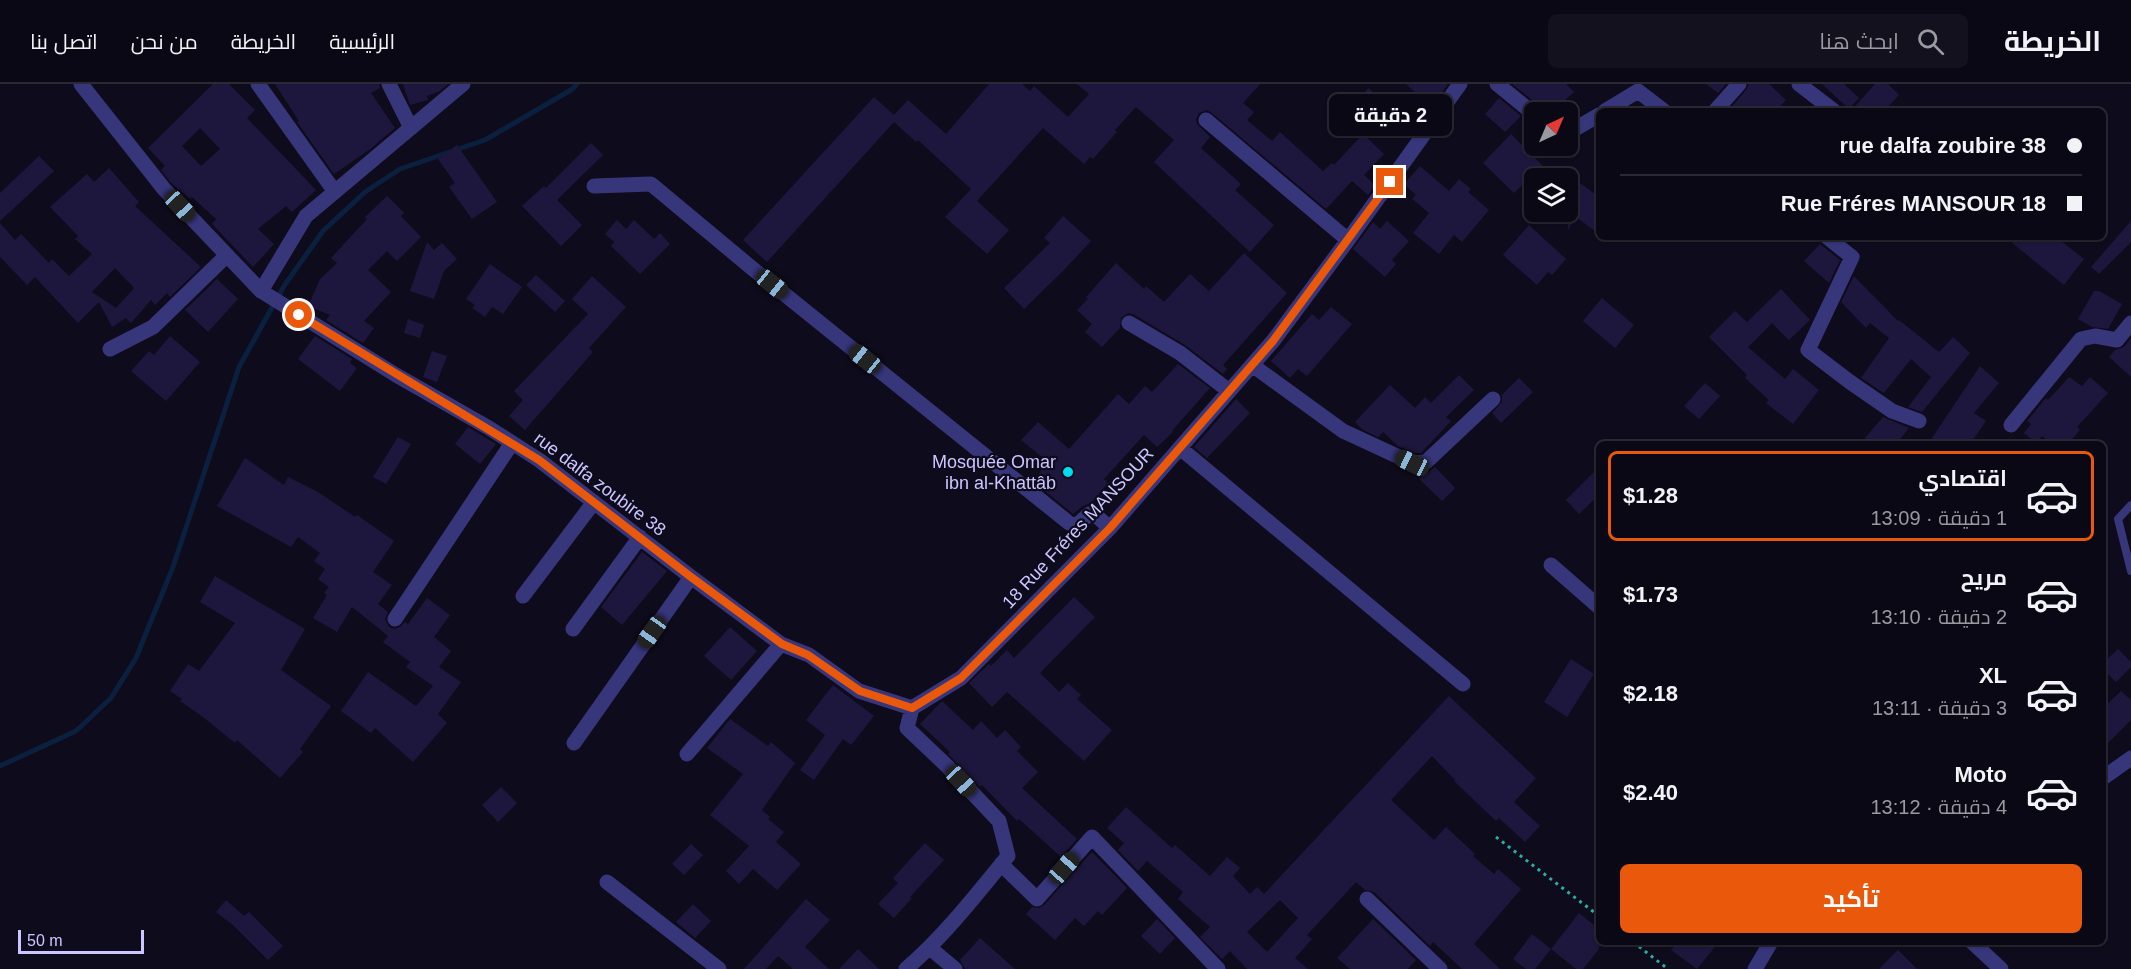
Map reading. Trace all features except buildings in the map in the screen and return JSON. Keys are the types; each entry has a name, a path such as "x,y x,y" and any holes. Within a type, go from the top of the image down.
{"street":[{"name":"rue dalfa zoubire 38","path":"81,84 165,189 261,291 539,460 782,644 808,655 860,691 912,708"},
{"path":"258,84 335,192"},
{"path":"389,84 411,128"},
{"path":"261,291 306,216 463,84"},
{"name":"18 Rue Fréres MANSOUR","path":"912,708 961,678 1110,528 1273,341 1460,84"},
{"path":"1497,84 1524,106"},
{"path":"1718,108 1739,84"},
{"path":"1799,84 1830,108"},
{"path":"1610,108 1638,91 1660,108"},
{"path":"1578,127 1596,117"},
{"path":"1206,120 1348,240"},
{"path":"594,186 651,184 1069,524 1077,525 1093,513 1110,528"},
{"path":"1831,240 1852,257 1808,350 1892,411 1919,421"},
{"path":"110,349 153,327 227,255"},
{"path":"1129,322 1180,353 1229,391"},
{"path":"2011,425 2081,339 2095,336 2117,340 2131,323"},
{"path":"1252,365 1343,431 1412,463 1426,462 1493,399"},
{"path":"395,620 512,443"},
{"path":"1180,448 1463,684"},
{"path":"523,596 594,502"},
{"path":"573,628 640,537"},
{"path":"1551,565 1596,604"},
{"path":"574,743 691,577"},
{"path":"687,754 782,644"},
{"path":"906,969 930,948 1008,856 999,821 907,728 912,708"},
{"path":"2106,776 2131,758"},
{"path":"1001,864 1037,899 1092,837 1218,969"},
{"path":"607,882 719,969"},
{"path":"1367,899 1440,969"},
{"path":"1755,969 1769,945"},
{"path":"1975,945 2001,969"},
{"path":"930,948 955,969"}],"lane":[{"path":"2131,505 2118,519 2131,571"}],"path":[{"path":"1496,837 1596,914"},
{"path":"1637,945 1668,969"}],"waterway":[{"path":"0,766 76,731 111,698 136,658 173,567 239,367 284,286 323,231 365,192 400,169 485,140 571,90 577,84"}],"place":[{"name":"Mosquée Omar ibn al-Khattâb","path":"1068,472"}],"route":[{"path":"299,315 539,460 782,644 808,655 860,691 912,708 961,678 1110,528 1273,341 1390,182"}]}
